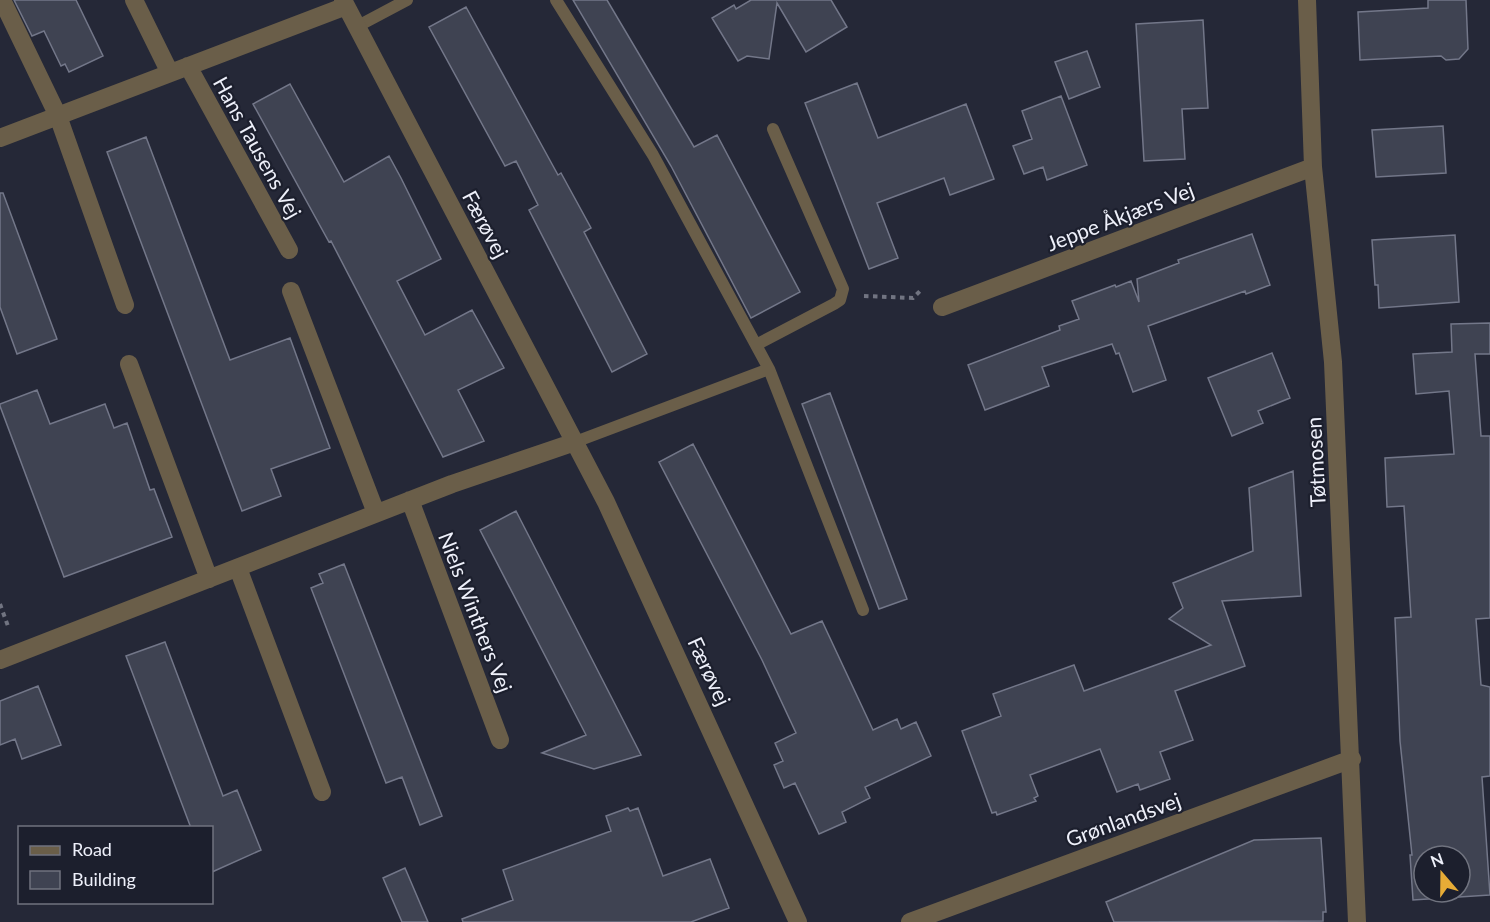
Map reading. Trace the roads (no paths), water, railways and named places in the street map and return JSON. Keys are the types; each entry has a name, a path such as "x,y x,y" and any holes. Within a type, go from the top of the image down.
{"street":[{"path":"2,0 58,116 125,306"},
{"path":"134,0 170,73"},
{"name":"Tøtmosen","path":"1307,0 1313,167 1333,362 1352,759 1357,922"},
{"name":"Hans Tausens Vej","path":"0,138 345,3"},
{"name":"Færøvej","path":"345,3 575,442 683,667 798,922"},
{"name":"Hans Tausens Vej","path":"188,66 289,250"},
{"name":"Jeppe Åkjærs Vej","path":"942,307 1313,167"},
{"path":"291,291 376,513"},
{"path":"129,364 209,579"},
{"path":"0,660 410,500 575,442"},
{"name":"Niels Winthers Vej","path":"410,500 500,740"},
{"path":"238,567 322,792"},
{"name":"Grønlandsvej","path":"910,922 1352,759"}],"lane":[{"path":"358,26 407,0"},
{"path":"556,0 652,155 769,369 863,610"},
{"path":"756,345 834,304 842,295 840,283 773,129"},
{"path":"575,442 769,369"}]}
